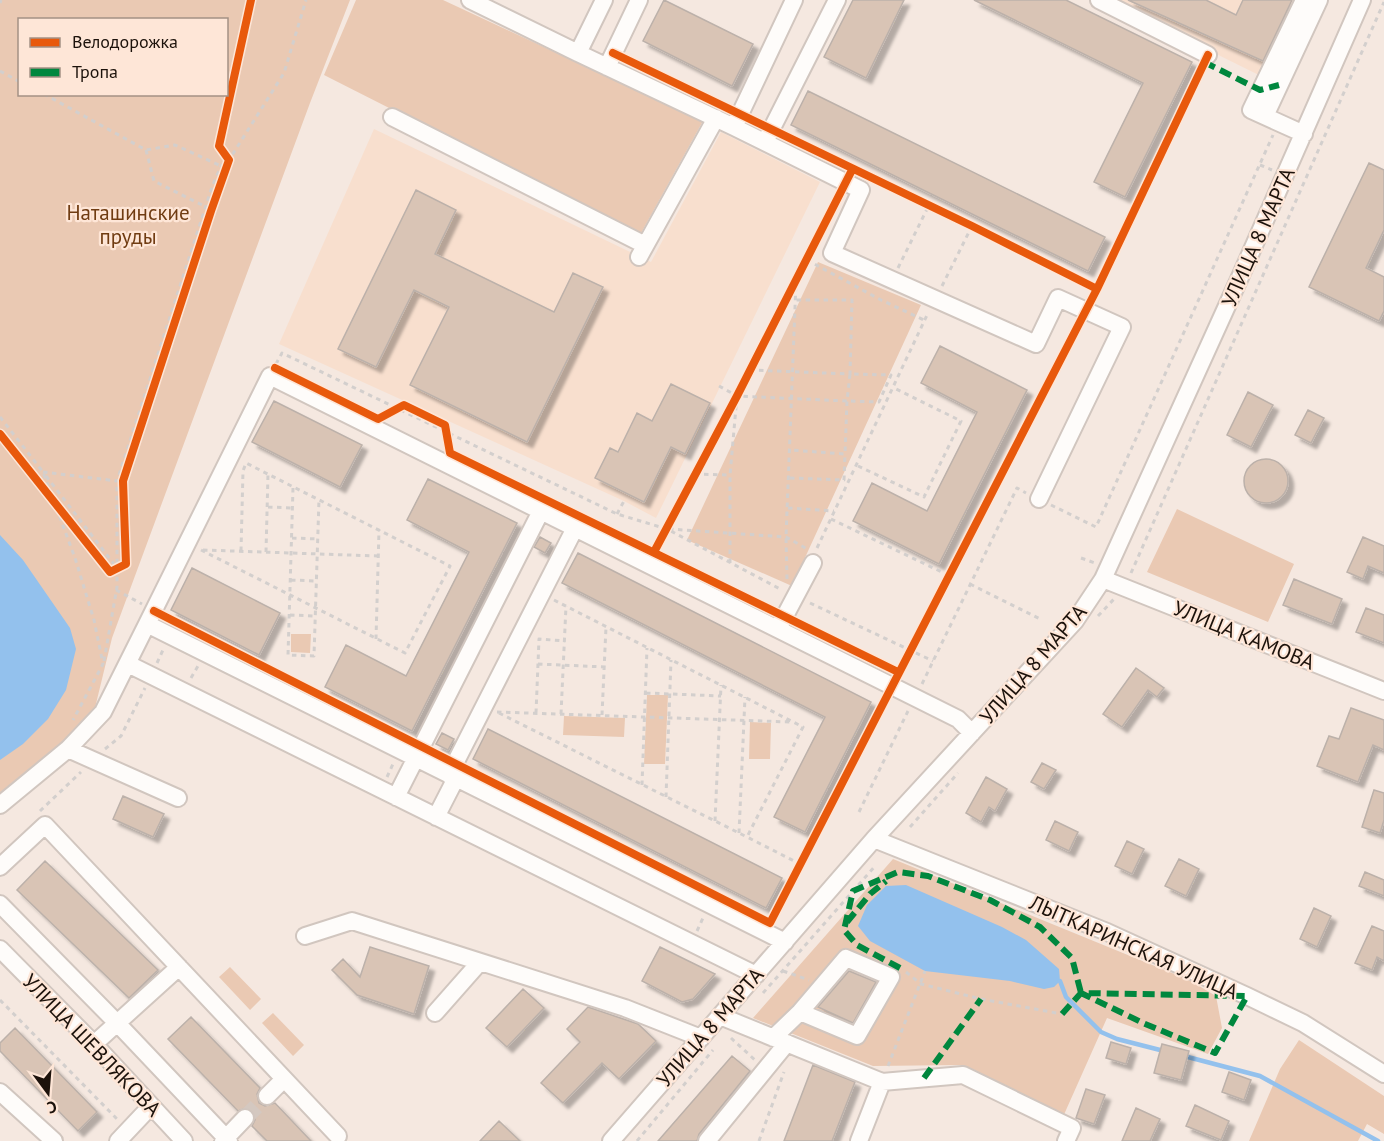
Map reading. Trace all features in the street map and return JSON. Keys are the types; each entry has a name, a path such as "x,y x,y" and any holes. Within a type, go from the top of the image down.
{"street":[{"path":"470,0 734,126 861,190 832,253 1035,344 1058,298 1122,327 1039,499"},
{"path":"578,53 604,0"},
{"path":"607,67 639,0"},
{"path":"734,126 794,0"},
{"path":"765,142 837,0"},
{"path":"1099,0 1208,55"},
{"path":"1304,0 1251,110 1304,134"},
{"path":"1272,119 1319,0"},
{"name":"УЛИЦА 8 МАРТА","path":"610,1141 701,1038 727,1020 756,975 784,942 874,839 1075,621 1103,579 1362,0"},
{"path":"392,117 642,251 716,118"},
{"path":"0,805 68,749 103,712 270,376 915,697 958,719 972,733"},
{"path":"396,797 541,511"},
{"path":"436,817 452,776 575,528"},
{"path":"778,629 791,594 813,563"},
{"name":"УЛИЦА КАМОВА","path":"1103,579 1384,691"},
{"path":"151,618 170,636 784,942"},
{"path":"128,664 756,975"},
{"path":"68,749 178,798"},
{"path":"0,867 45,825 338,1136"},
{"name":"ЛЫТКАРИНСКАЯ УЛИЦА","path":"874,839 1107,932 1247,996 1303,1023 1384,1074"},
{"path":"0,904 118,1024 226,1140 245,1118"},
{"path":"305,936 352,921 625,1008 701,1038"},
{"name":"УЛИЦА ШЕВЛЯКОВА","path":"0,949 94,1044 184,1141"},
{"path":"707,1141 766,1069 780,1041 800,1012 846,958 891,977 858,1036 800,1012"},
{"path":"435,1013 480,962"},
{"path":"94,1044 179,967"},
{"path":"727,1020 882,1082 963,1075 1071,1128 1066,1141"},
{"path":"267,1096 284,1079"},
{"path":"859,1141 882,1082"},
{"path":"0,1092 54,1141"},
{"path":"123,1136 151,1106"}],"path":[{"path":"70,725 103,664 116,590 117,482 206,207 221,166 284,73 306,0"},
{"path":"1124,587 1384,2"},
{"path":"0,71 18,81"},
{"path":"48,96 147,150 176,145 221,166"},
{"path":"859,812 1017,489 1096,527 1272,119"},
{"path":"147,150 154,181 206,207"},
{"path":"34,477 110,572 126,564 123,481 227,156"},
{"path":"920,200 940,210"},
{"path":"893,280 929,205"},
{"path":"961,220 983,231"},
{"path":"665,533 786,537 814,554 858,466 924,320 972,226"},
{"path":"786,301 812,250"},
{"path":"801,271 881,300 924,320"},
{"path":"791,594 786,537 795,300 801,271"},
{"path":"790,478 844,480 850,374 852,300 795,300"},
{"path":"284,372 275,368 282,353 398,408"},
{"path":"746,379 755,360"},
{"path":"719,386 737,396 879,402 891,375 750,370"},
{"path":"727,415 741,387"},
{"path":"858,466 924,497 961,421 894,388"},
{"path":"730,563 730,475 737,396"},
{"path":"388,414 404,405 445,425 448,442"},
{"path":"0,417 117,568"},
{"path":"446,431 617,514 730,563 908,654 933,661"},
{"path":"791,450 845,454"},
{"path":"241,551 245,462 450,566 405,653 201,550 378,556"},
{"path":"691,483 701,464"},
{"path":"43,472 117,482"},
{"path":"43,472 94,620 103,664"},
{"path":"266,552 268,474"},
{"path":"695,474 730,475"},
{"path":"293,487 288,655 314,656 319,500"},
{"path":"617,514 624,501"},
{"path":"268,507 293,508"},
{"path":"788,508 835,511"},
{"path":"1070,522 1073,516"},
{"path":"831,519 948,574"},
{"path":"665,533 672,520"},
{"path":"376,639 379,530"},
{"path":"292,538 318,539"},
{"path":"944,584 954,564"},
{"path":"291,580 316,581"},
{"path":"970,584 1042,620"},
{"path":"116,590 151,618"},
{"path":"554,600 803,727 747,837"},
{"path":"561,714 566,606"},
{"path":"289,615 315,616"},
{"path":"602,716 606,627"},
{"path":"34,817 121,736 170,636"},
{"path":"536,714 539,639 565,640"},
{"path":"908,654 915,641"},
{"path":"642,785 647,648"},
{"path":"666,797 671,660"},
{"path":"538,664 605,667"},
{"path":"715,822 721,685"},
{"path":"645,693 720,696"},
{"path":"739,834 745,697"},
{"path":"792,722 496,712 800,864"},
{"path":"795,874 805,853"},
{"path":"759,997 876,865"},
{"path":"691,943 707,911"},
{"path":"900,968 921,984 981,999 1062,1014"},
{"path":"783,971 822,985"},
{"path":"882,1082 925,972"},
{"path":"0,1000 123,1136"},
{"path":"727,1020 726,1034 766,1069"},
{"path":"638,1141 719,1042"},
{"path":"759,1141 786,1067"}],"shaded area":[{"path":"1107,0 1311,0 1273,82"},
{"path":"374,129 651,262 721,132 820,182 656,518 624,501 279,344"}],"green space":[{"name":"Наташинские пруды","path":"0,0 350,0 112,638 93,716 0,798"},
{"path":"356,0 443,0 703,121 640,235 324,75"},
{"path":"818,262 921,305 792,586 687,540"},
{"path":"1177,509 1294,564 1268,622 1147,572"},
{"path":"291,634 311,634 310,653 291,652"},
{"path":"647,695 668,695 665,764 644,764"},
{"path":"564,716 625,718 624,737 563,735"},
{"path":"750,722 771,723 770,759 749,759"},
{"path":"893,859 1189,980 1216,996 1222,1028 1208,1054 1107,1018 1058,1128 960,1065 873,1066 753,1018"},
{"path":"230,967 261,999 250,1010 219,977"},
{"path":"273,1013 304,1045 293,1056 262,1023"},
{"path":"1299,1040 1384,1096 1384,1134 1367,1124 1358,1141 1249,1141 1280,1069"}],"water":[{"path":"0,535 23,560 70,628 76,649 66,690 48,719 23,744 0,760"},
{"path":"906,885 1002,927 1026,940 1059,969 1060,981 1054,987 1044,989 1010,981 925,971 870,941 858,926 867,905 886,886"}],"building":[{"path":"664,0 753,44 732,86 643,41"},
{"path":"853,0 904,0 866,78 824,57"},
{"path":"974,0 1066,0 1192,62 1125,197 1094,182 1143,83"},
{"path":"1128,0 1206,0 1236,15 1243,0 1292,0 1263,61"},
{"path":"808,91 1105,237 1088,271 791,125"},
{"path":"1369,163 1384,170 1384,230 1366,268 1384,277 1384,311 1379,321 1309,287"},
{"path":"416,190 456,210 435,254 554,312 573,273 603,287 527,442 410,385 449,307 414,290 376,367 338,349"},
{"path":"940,346 1027,390 939,564 853,521 872,483 927,511 977,412 921,383"},
{"path":"671,384 710,403 685,454 671,447 644,502 595,478 610,448 618,452 637,413 652,421"},
{"path":"1248,392 1273,405 1251,447 1227,435"},
{"path":"274,401 362,445 340,487 252,442"},
{"path":"1308,410 1324,418 1311,443 1295,435"},
{"path":"1266,459 1275,460 1282,465 1287,472 1287,490 1282,497 1275,502 1266,503 1257,502 1250,497 1245,490 1244,481 1245,472 1250,465 1257,460"},
{"path":"428,479 517,523 412,731 325,687 346,645 406,676 469,552 407,520"},
{"path":"540,537 551,543 545,553 534,547"},
{"path":"1363,537 1384,546 1384,573 1368,566 1363,579 1347,572"},
{"path":"578,553 871,702 805,832 774,817 825,717 562,583"},
{"path":"192,568 280,613 259,655 171,610"},
{"path":"1294,579 1342,599 1332,624 1283,605"},
{"path":"1366,608 1384,615 1384,643 1356,632"},
{"path":"1136,668 1164,688 1157,697 1148,690 1122,727 1103,714"},
{"path":"1351,708 1384,720 1384,750 1373,745 1358,782 1317,766 1329,736 1339,739"},
{"path":"488,729 782,878 766,908 473,759"},
{"path":"442,733 454,739 448,750 436,744"},
{"path":"1042,763 1056,770 1044,789 1031,782"},
{"path":"986,777 1007,789 995,811 989,807 981,822 966,813"},
{"path":"1374,790 1384,793 1384,820 1380,833 1362,827"},
{"path":"123,796 164,814 153,837 113,819"},
{"path":"1055,821 1078,832 1069,851 1046,840"},
{"path":"1127,841 1144,849 1132,874 1115,866"},
{"path":"1179,859 1199,869 1186,896 1165,886"},
{"path":"45,861 158,970 129,998 17,890"},
{"path":"1365,872 1384,880 1384,896 1359,886"},
{"path":"1314,908 1331,916 1317,947 1300,939"},
{"path":"1372,926 1384,931 1384,961 1377,957 1372,970 1355,963"},
{"path":"370,947 429,966 414,1014 357,995 332,970 343,959 360,977"},
{"path":"660,947 715,974 693,999 682,1002 642,981"},
{"path":"849,971 876,982 853,1023 818,1007"},
{"path":"523,989 544,1008 507,1047 486,1028"},
{"path":"588,1007 638,1024 656,1041 619,1079 602,1063 563,1103 541,1083 580,1042 567,1029"},
{"path":"191,1017 260,1088 257,1094 259,1103 265,1106 275,1103 311,1141 267,1141 252,1126 255,1120 253,1111 247,1108 238,1111 168,1039"},
{"path":"15,1028 97,1112 78,1131 0,1051 0,1043"},
{"path":"1111,1042 1131,1048 1126,1064 1106,1058"},
{"path":"1162,1044 1189,1051 1181,1080 1154,1073"},
{"path":"732,1056 750,1071 699,1134 697,1141 658,1141"},
{"path":"813,1065 855,1082 832,1141 784,1141"},
{"path":"1229,1072 1251,1080 1244,1100 1222,1092"},
{"path":"1086,1089 1105,1095 1094,1124 1076,1118"},
{"path":"1195,1105 1229,1121 1221,1140 1186,1126"},
{"path":"1136,1108 1160,1119 1150,1141 1122,1141"},
{"path":"499,1121 520,1141 480,1141"}],"waterway":[{"path":"1060,981 1066,997 1101,1032 1117,1039 1164,1051"},
{"path":"1184,1056 1260,1076 1378,1141"}],"tunnel":[{"path":"245,1118 267,1096"}],"marked path":[{"path":"1204,62 1260,90 1279,85"},
{"path":"900,968 857,945 844,930 853,891 898,872 928,876 990,900 1040,927 1072,958 1081,993"},
{"path":"847,922 870,894 886,881"},
{"path":"1062,1014 1081,993 1247,996 1215,1053 1143,1023 1081,993"},
{"path":"924,1078 981,999"}],"cycle path":[{"path":"0,434 110,572 126,564 123,481 229,160 219,146 251,0"},
{"path":"613,53 972,226 1097,289 1208,55"},
{"path":"654,552 737,396 852,170"},
{"path":"154,611 770,923 1097,289"},
{"path":"275,368 378,419 404,405 445,425 450,453 898,672"}]}
